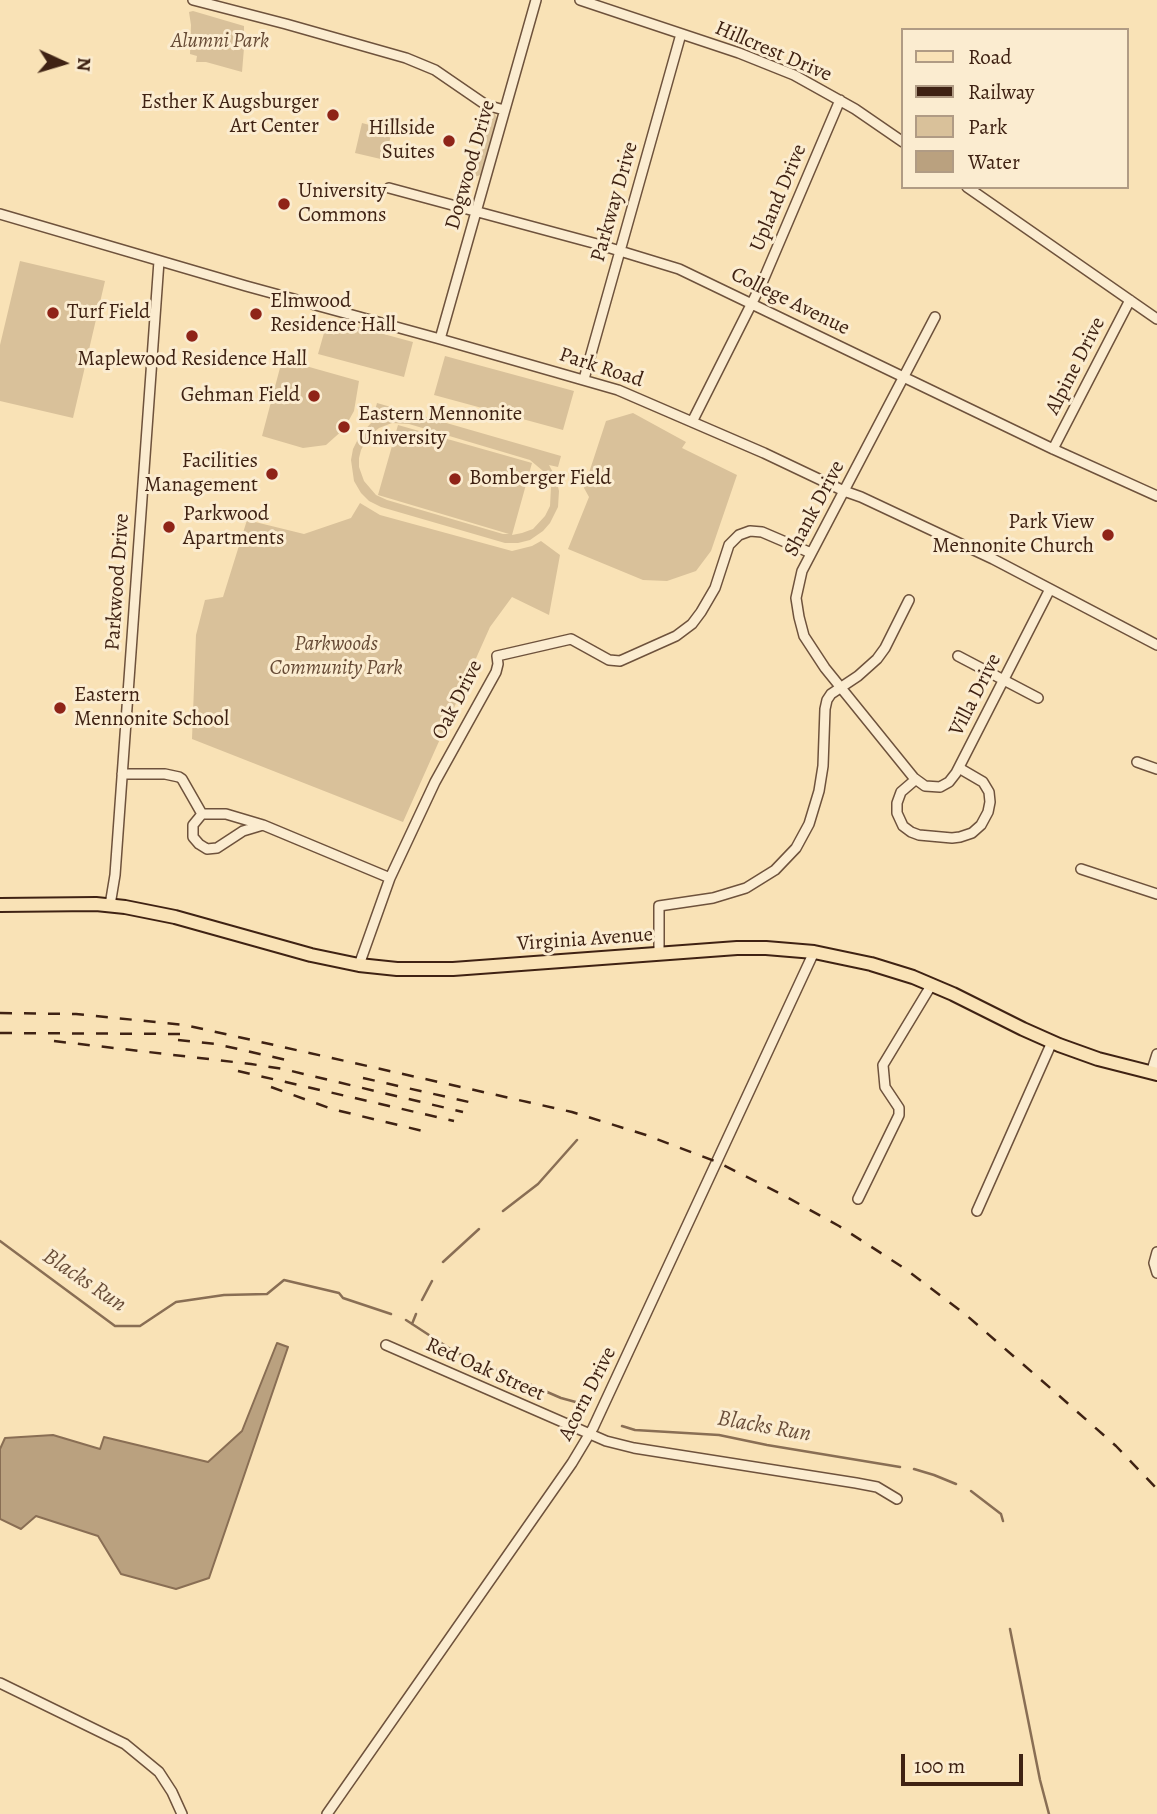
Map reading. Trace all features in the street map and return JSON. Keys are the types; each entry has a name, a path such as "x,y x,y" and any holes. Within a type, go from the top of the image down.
{"main road":[{"name":"Virginia Avenue","path":"0,905 110,905 175,917 290,950 359,965 397,969 442,970 755,948 814,952 871,964 932,984 1052,1042 1098,1059 1154,1073"}],"street":[{"path":"192,0 406,58 435,71 486,105 504,110"},
{"name":"Dogwood Drive","path":"440,338 536,0"},
{"name":"Hillcrest Drive","path":"580,0 777,67 840,100 902,141"},
{"name":"Parkway Drive","path":"584,379 681,34"},
{"name":"Upland Drive","path":"692,422 752,303 840,100"},
{"name":"College Avenue","path":"389,188 679,269 1053,449 1157,496"},
{"path":"970,189 1157,319"},
{"name":"Park Road","path":"0,214 627,393 861,497 981,554 1157,645"},
{"name":"Parkwood Drive","path":"110,905 115,875 159,261"},
{"name":"Alpine Drive","path":"1053,449 1130,300"},
{"name":"Shank Drive","path":"915,780 825,668 809,644 799,617 796,598 802,570 810,553 935,317"},
{"name":"Oak Drive","path":"359,965 390,878 435,782 496,672 497,656 572,639 609,660 620,661 676,636 692,624 715,588 729,545 739,535 762,531 810,553"},
{"name":"Villa Drive","path":"915,780 925,786 940,787 951,779 959,768 1050,589"},
{"path":"659,954 659,905 713,898 746,888 775,870 796,848 809,824 819,791 826,702 831,694 866,670 880,655 909,600"},
{"path":"958,656 1038,698"},
{"path":"1137,762 1157,769"},
{"path":"915,780 901,793 897,803 897,816 903,826 919,835 952,838 964,836 975,831 983,821 990,796 986,785 980,779 959,768"},
{"path":"122,774 165,774 179,777 202,814"},
{"path":"202,814 193,825 193,837 207,849 218,848 243,831 263,825"},
{"path":"202,814 226,814 263,825 390,878"},
{"path":"1082,869 1157,894"},
{"name":"Acorn Drive","path":"327,1814 566,1472 589,1435 814,952"},
{"path":"858,1199 899,1115 899,1108 885,1087 883,1065 932,984"},
{"path":"977,1211 1052,1042"},
{"path":"1154,1073 1157,1054"},
{"path":"1157,1252 1154,1263 1157,1273"},
{"name":"Red Oak Street","path":"386,1346 606,1441 634,1448 877,1487 897,1499"},
{"path":"0,1683 125,1744 159,1772 183,1814"}],"green space":[{"name":"Alumni Park","path":"189,12 244,26 242,72 206,62 196,62 197,56 190,54"},
{"path":"489,113 495,114 497,119 481,175 474,177 470,172 473,170 487,121 485,117"},
{"path":"362,123 392,131 385,160 355,153"},
{"name":"Turf Field","path":"20,261 105,281 73,418 0,401 0,345"},
{"path":"328,319 413,342 404,377 318,354"},
{"path":"445,356 574,391 563,430 434,395"},
{"name":"Gehman Field","path":"288,361 359,381 354,411 344,429 326,445 303,448 262,436 281,364"},
{"name":"Bomberger Field","path":"377,403 561,456 558,467 549,465 559,491 558,507 550,523 530,540 505,543 381,507 369,501 354,481 351,460 360,435 371,423 383,417 374,414","holes":["392,423 409,424 530,460 543,471 551,487 550,506 545,516 533,529 512,535 532,463 398,425 378,495 509,534 376,495 364,481 359,467 361,450 368,437 379,428"]},
{"path":"633,413 686,442 682,448 737,475 711,551 696,571 667,581 643,580 568,549 589,497 584,488 606,421"},
{"name":"Parkwoods Community Park","path":"360,503 380,515 512,551 541,541 560,555 549,615 512,597 490,627 403,822 192,739 196,635 205,600 223,597 247,520 304,534 351,518"}],"water":[{"path":"277,1343 288,1347 209,1578 176,1589 121,1574 98,1536 36,1516 21,1529 0,1519 0,1449 5,1438 53,1435 100,1449 104,1437 208,1462 242,1431"}],"waterway":[{"path":"503,1211 538,1184 577,1140"},
{"path":"443,1262 479,1229"},
{"name":"Blacks Run","path":"0,1241 115,1326 140,1326 176,1302 224,1295 267,1294 284,1280 339,1293 343,1298 391,1314"},
{"path":"422,1300 432,1281"},
{"path":"412,1324 416,1314"},
{"name":"Blacks Run","path":"406,1320 455,1352 561,1398 583,1404"},
{"name":"Blacks Run","path":"622,1426 635,1430 719,1435 900,1467"},
{"name":"Blacks Run","path":"914,1469 956,1484"},
{"name":"Blacks Run","path":"971,1491 1001,1514 1003,1521"},
{"name":"Blacks Run","path":"1010,1629 1049,1814"}],"railway":[{"path":"0,1013 76,1014 185,1025 572,1112 646,1135 717,1162 839,1226 904,1268 965,1314 1056,1393 1116,1446 1157,1489"},
{"path":"0,1033 190,1034"},
{"path":"178,1040 216,1044 295,1062"},
{"path":"54,1041 283,1069 463,1112"},
{"path":"238,1071 454,1121"},
{"path":"363,1078 469,1102"},
{"path":"271,1087 332,1109 431,1133"}],"place":[{"name":"Esther K Augsburger Art Center","path":"333,115"},
{"name":"Hillside Suites","path":"449,141"},
{"name":"University Commons","path":"284,204"},
{"name":"Turf Field","path":"53,313"},
{"name":"Elmwood Residence Hall","path":"256,314"},
{"name":"Maplewood Residence Hall","path":"192,336"},
{"name":"Gehman Field","path":"314,396"},
{"name":"Eastern Mennonite University","path":"344,427"},
{"name":"Facilities Management","path":"272,474"},
{"name":"Bomberger Field","path":"455,479"},
{"name":"Parkwood Apartments","path":"169,527"},
{"name":"Park View Mennonite Church","path":"1108,535"},
{"name":"Eastern Mennonite School","path":"60,708"}]}
